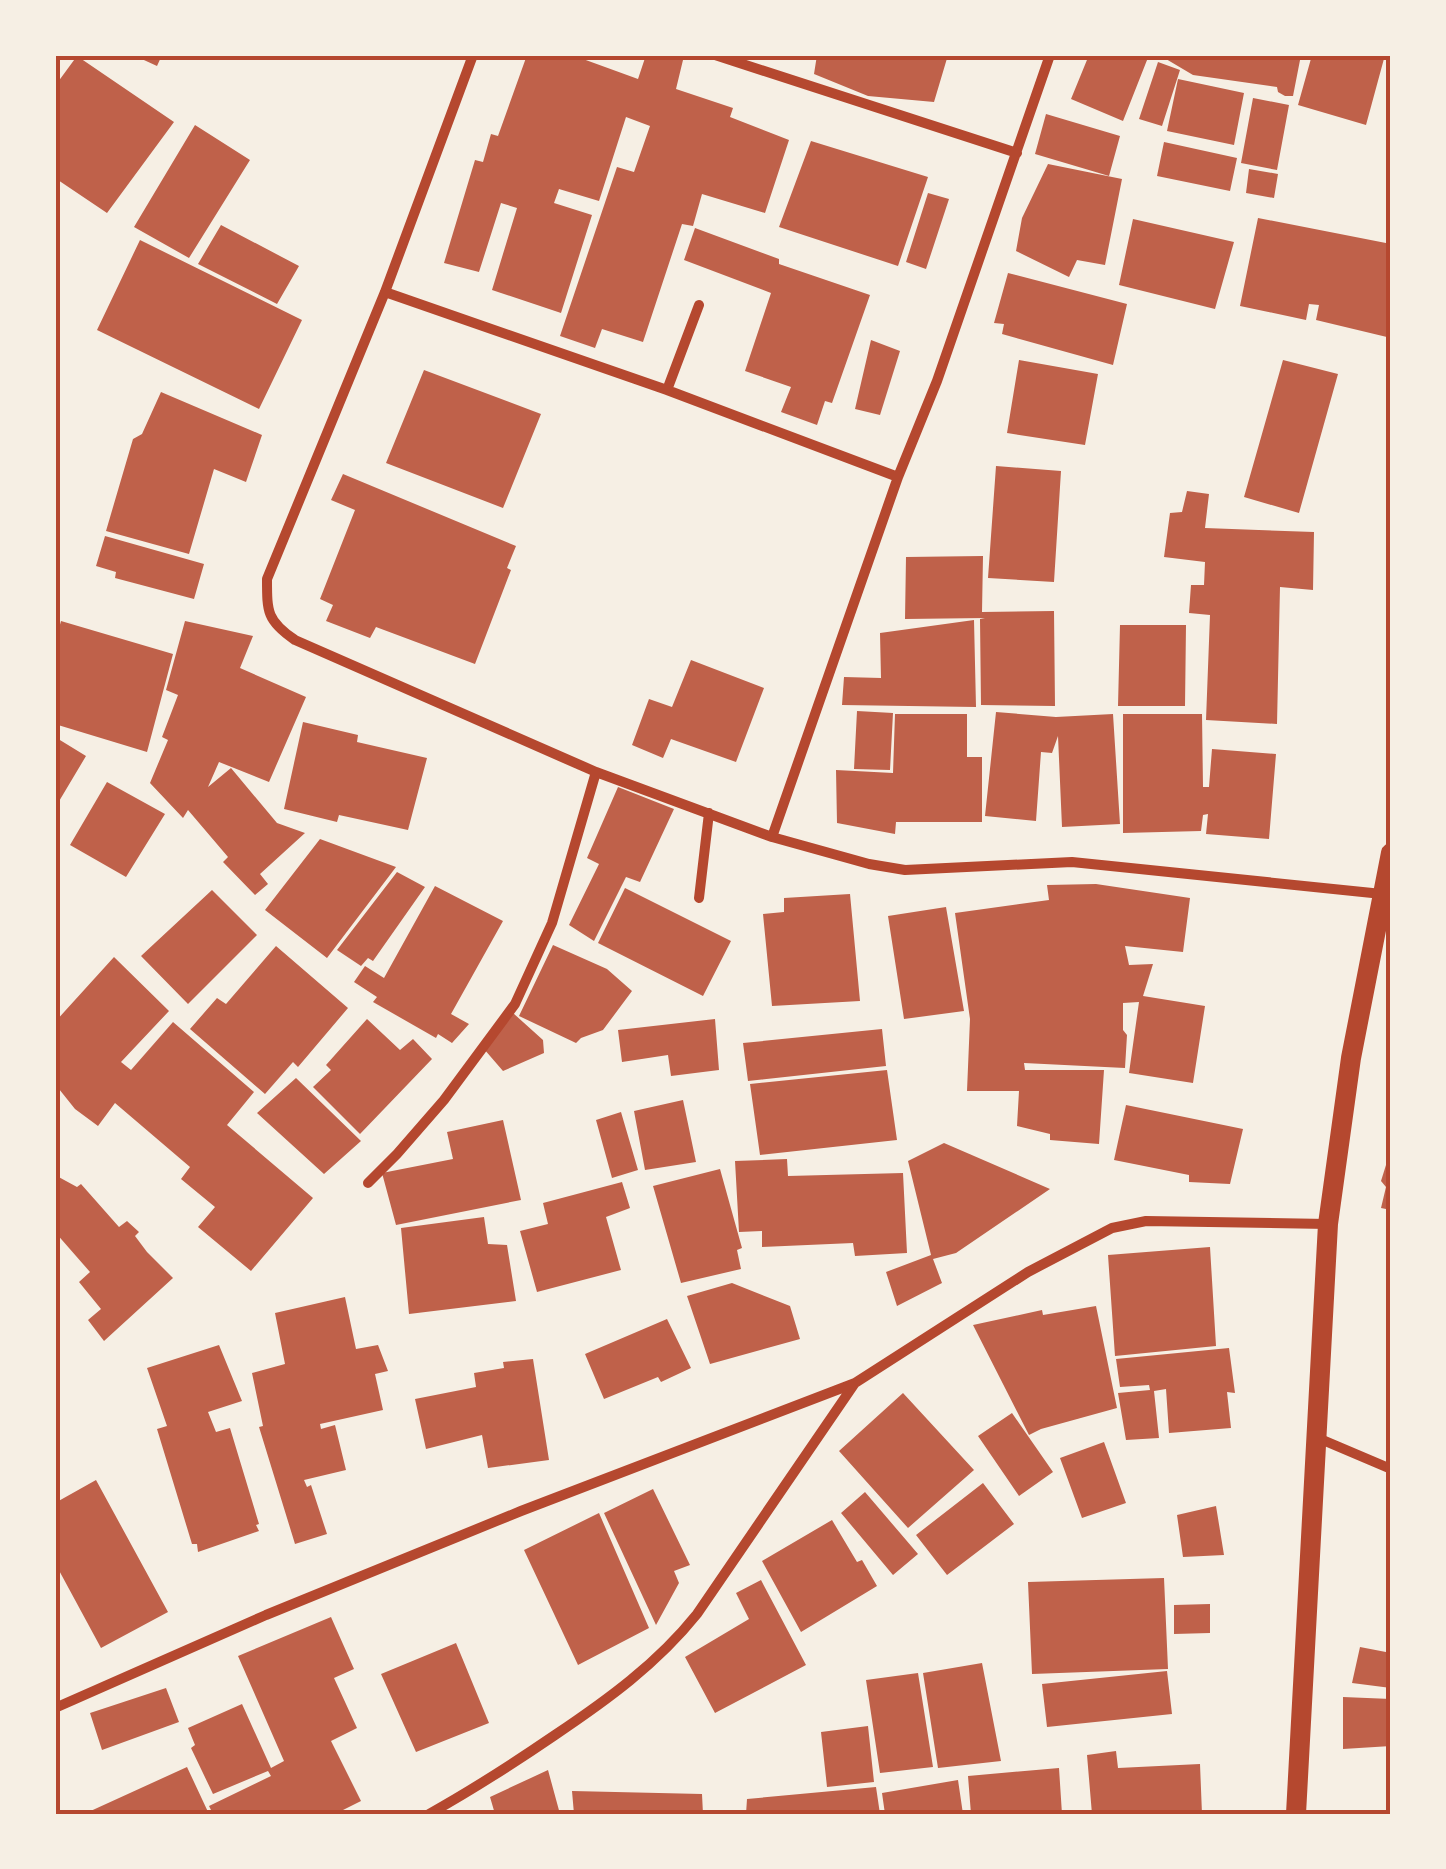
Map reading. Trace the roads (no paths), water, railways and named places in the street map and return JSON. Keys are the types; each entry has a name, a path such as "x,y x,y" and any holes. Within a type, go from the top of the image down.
{"main road":[{"path":"1296,1814 1328,1224 1351,1058 1391,853"}],"street":[{"path":"473,55 384,292 267,579 267,607 275,626 295,640 596,772 772,837 869,864 905,870 1072,862 1382,894"},
{"path":"715,55 1018,154"},
{"path":"772,837 898,478 1018,154 1050,55"},
{"path":"384,292 668,390 898,478"},
{"path":"668,390 699,305"},
{"path":"368,1183 444,1100 515,1004 552,923 596,772"},
{"path":"699,898 710,812"},
{"path":"55,1708 266,1615 521,1511 855,1383 1028,1272 1112,1228 1146,1221 1328,1224"},
{"path":"428,1814 613,1696 679,1636 855,1383"},
{"path":"1317,1438 1391,1469"}]}
